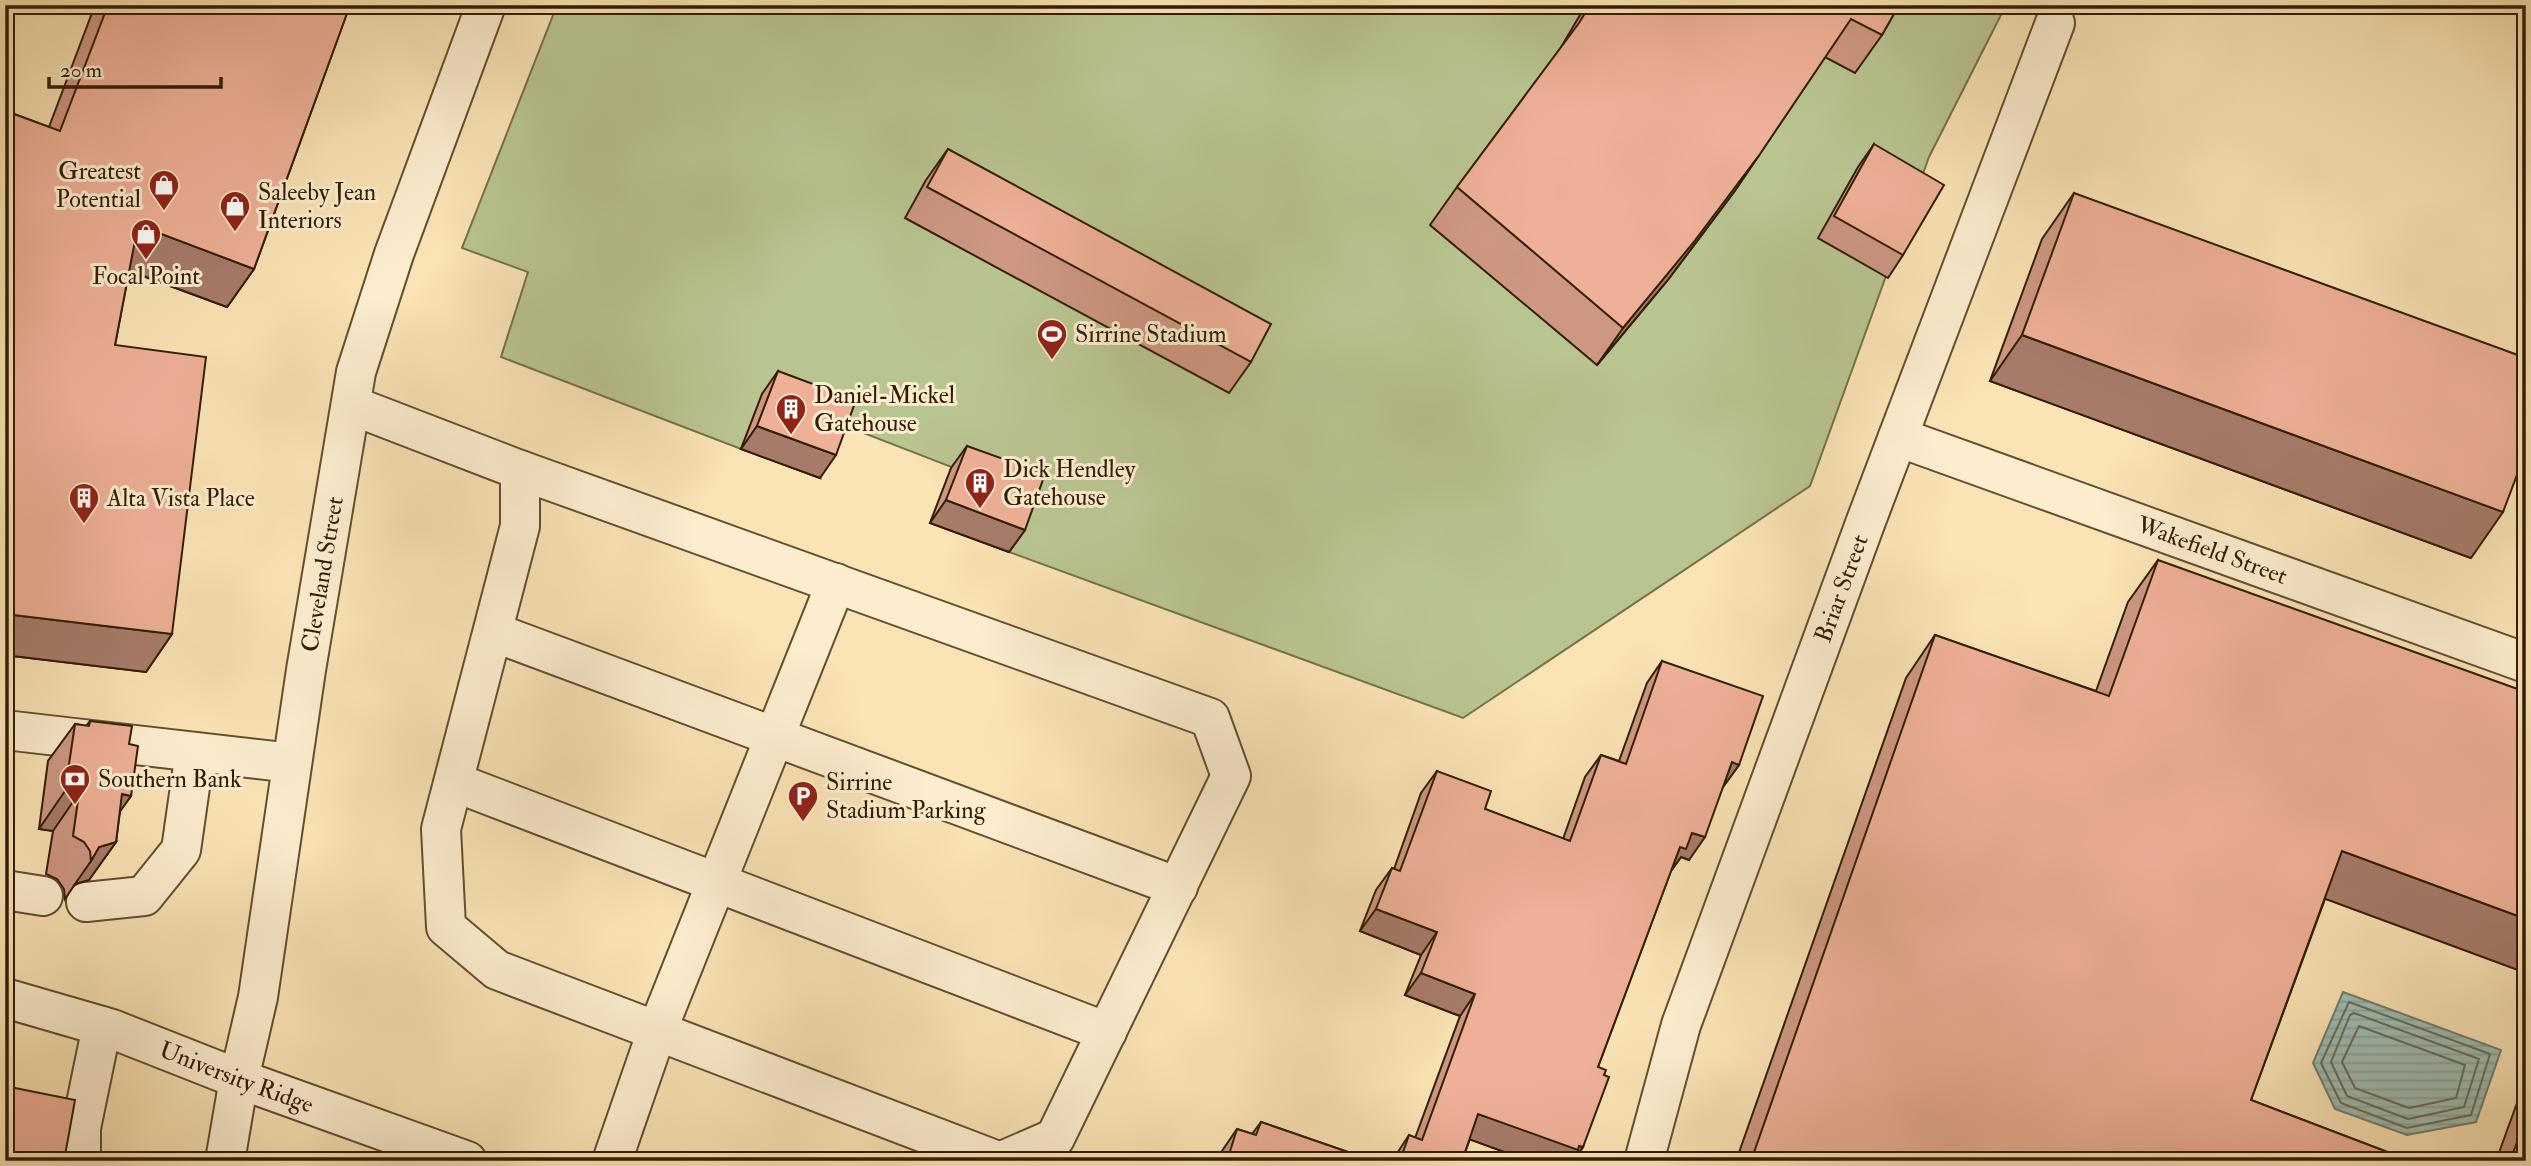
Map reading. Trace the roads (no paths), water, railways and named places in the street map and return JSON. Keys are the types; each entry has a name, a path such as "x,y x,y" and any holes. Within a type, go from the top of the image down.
{"street":[{"name":"Cleveland Street","path":"225,1161 239,1079 258,997 292,763 356,372 394,254 486,5"},
{"name":"Briar Street","path":"1644,1161 1681,1025 1898,437 2055,23"},
{"path":"351,405 520,470 1210,718 1231,776 1055,1138 1000,1161 497,970 446,928 441,828 520,526 520,470"},
{"name":"Wakefield Street","path":"1898,437 2526,663"},
{"path":"612,1161 657,1031 836,583"},
{"path":"493,632 1178,887"},
{"path":"5,730 292,763"},
{"path":"86,902 144,896 181,850 195,752"},
{"path":"454,782 1107,1032"},
{"path":"5,890 43,896"},
{"name":"University Ridge","path":"5,998 102,1026 239,1079 467,1161"},
{"path":"82,1161 81,1128 102,1026"}],"water":[{"path":"2343,992 2501,1050 2476,1122 2407,1135 2335,1109 2313,1063"}],"place":[{"name":"Greatest Potential","path":"164,212"},
{"name":"Saleeby Jean Interiors","path":"235,233"},
{"name":"Focal Point","path":"146,261"},
{"name":"Sirrine Stadium","path":"1052,361"},
{"name":"Daniel-Mickel Gatehouse","path":"791,436"},
{"name":"Dick Hendley Gatehouse","path":"980,510"},
{"name":"Alta Vista Place","path":"84,525"},
{"name":"Southern Bank","path":"75,806"},
{"name":"Sirrine Stadium Parking","path":"803,823"}]}
